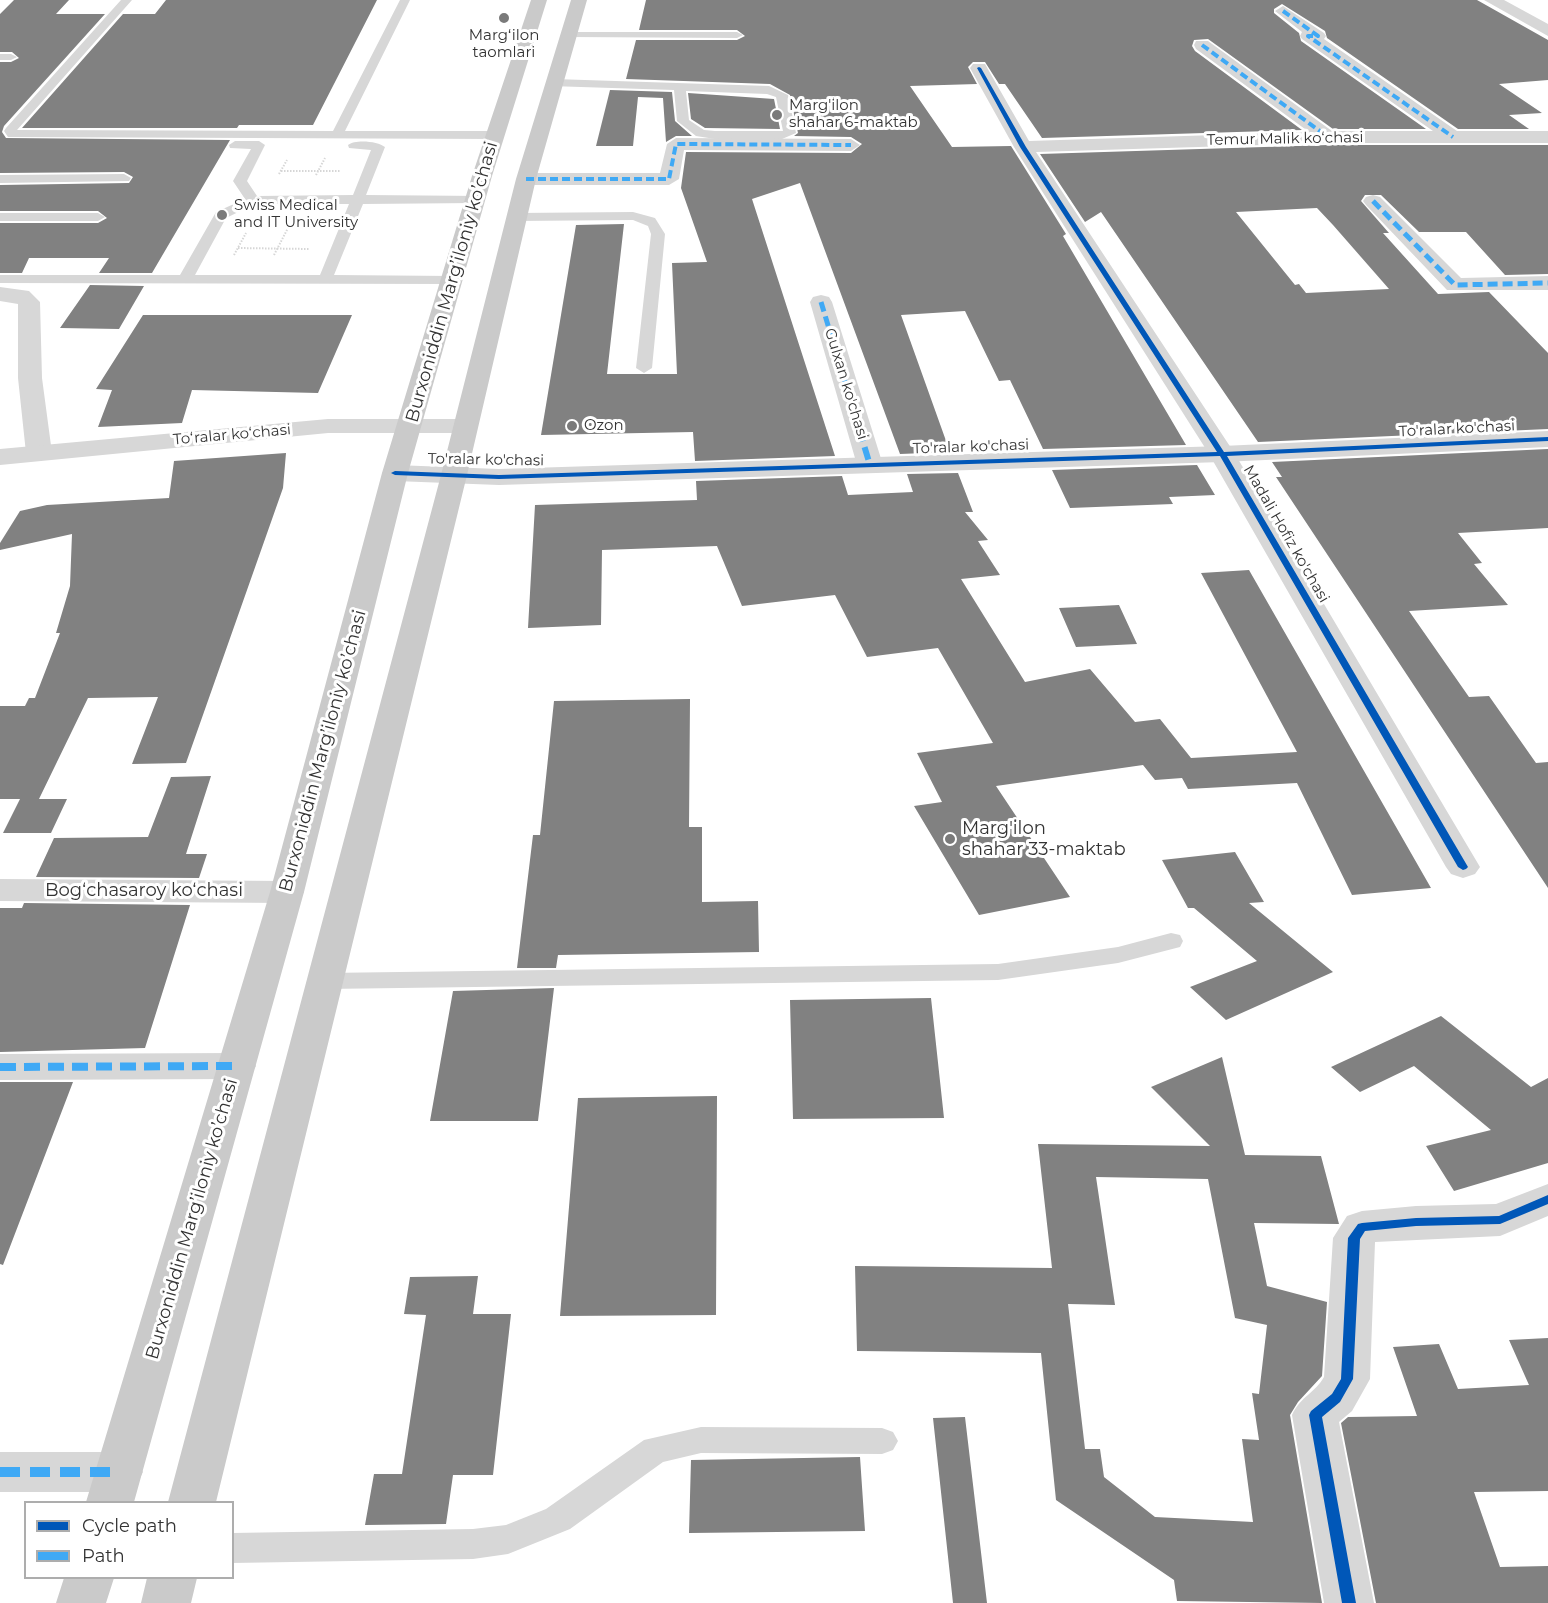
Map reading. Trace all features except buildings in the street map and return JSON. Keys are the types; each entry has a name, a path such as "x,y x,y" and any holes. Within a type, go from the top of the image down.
{"main road":[{"name":"Burxoniddin Marg’iloniy ko’chasi","path":"115,1487 287,892 395,472 411,426 495,135 539,0"},
{"path":"193,1501 454,475 516,217 579,0"},
{"path":"81,1603 88,1579"},
{"path":"166,1603 172,1579"}],"street":[{"path":"1492,0 1548,32"},
{"path":"1283,11 1318,36 1308,36 1453,137"},
{"path":"1202,45 1328,137"},
{"name":"Madali Hofiz ko'chasi","path":"978,68 1023,147 1222,454 1463,867"},
{"name":"Temur Malik koʻchasi","path":"1023,147 1328,137 1548,137"},
{"path":"526,179 669,179 676,144 851,145"},
{"path":"1373,201 1455,285 1548,283"},
{"path":"0,294 21,296 28,302 30,394 39,453"},
{"name":"Gulxan ko'chasi","path":"821,302 870,465"},
{"name":"Toʻralar koʻchasi","path":"0,457 328,426 465,426"},
{"name":"To'ralar ko'chasi","path":"395,472 499,477 1222,454 1548,440"},
{"name":"Bogʻchasaroy koʻchasi","path":"0,890 287,892"},
{"path":"0,1067 237,1066"},
{"path":"1349,1603 1315,1415 1336,1398 1347,1378 1354,1238 1362,1227 1416,1222 1500,1220 1548,1198"},
{"path":"0,1472 115,1487"}],"lane":[{"path":"127,0 10,131 12,134 495,135"},
{"path":"337,135 405,0"},
{"path":"569,34 737,35"},
{"path":"554,83 656,84 680,88 776,92 782,95 790,133 766,135 700,133 683,121 680,88"},
{"path":"253,200 240,181 259,145"},
{"path":"0,146 378,145 325,280"},
{"path":"0,179 124,178"},
{"path":"185,279 221,214 253,200 476,198"},
{"path":"516,217 633,216 651,219 656,224 658,234 644,368"},
{"path":"0,217 98,217"},
{"path":"0,279 452,280"},
{"path":"325,981 998,972 1118,955 1171,941"},
{"path":"234,1548 473,1545 508,1539 558,1519 655,1450 701,1440 882,1441"}],"path":[{"path":"281,171 369,171"},
{"path":"238,248 338,249"}],"marked path":[{"path":"1283,11 1318,36 1308,36 1453,137"},
{"path":"1202,45 1328,137"},
{"path":"526,179 669,179 676,144 851,145"},
{"path":"1373,201 1455,285 1548,283"},
{"path":"821,302 870,465"},
{"path":"0,1067 237,1066"},
{"path":"0,1472 119,1472"}],"cycle path":[{"path":"979,68 1023,147 1222,454 1463,867"},
{"path":"395,473 499,477 1222,454 1548,439"},
{"path":"1349,1603 1315,1415 1336,1398 1347,1379 1354,1238 1362,1227 1416,1222 1500,1220 1548,1199"}],"place":[{"name":"Margʻilon taomlari","path":"504,18"},
{"name":"Marg'ilon shahar 6-maktab","path":"777,115"},
{"name":"Swiss Medical and IT University","path":"222,215"},
{"name":"Ozon","path":"572,426"},
{"name":"Marg'ilon shahar 33-maktab","path":"950,839"}]}
